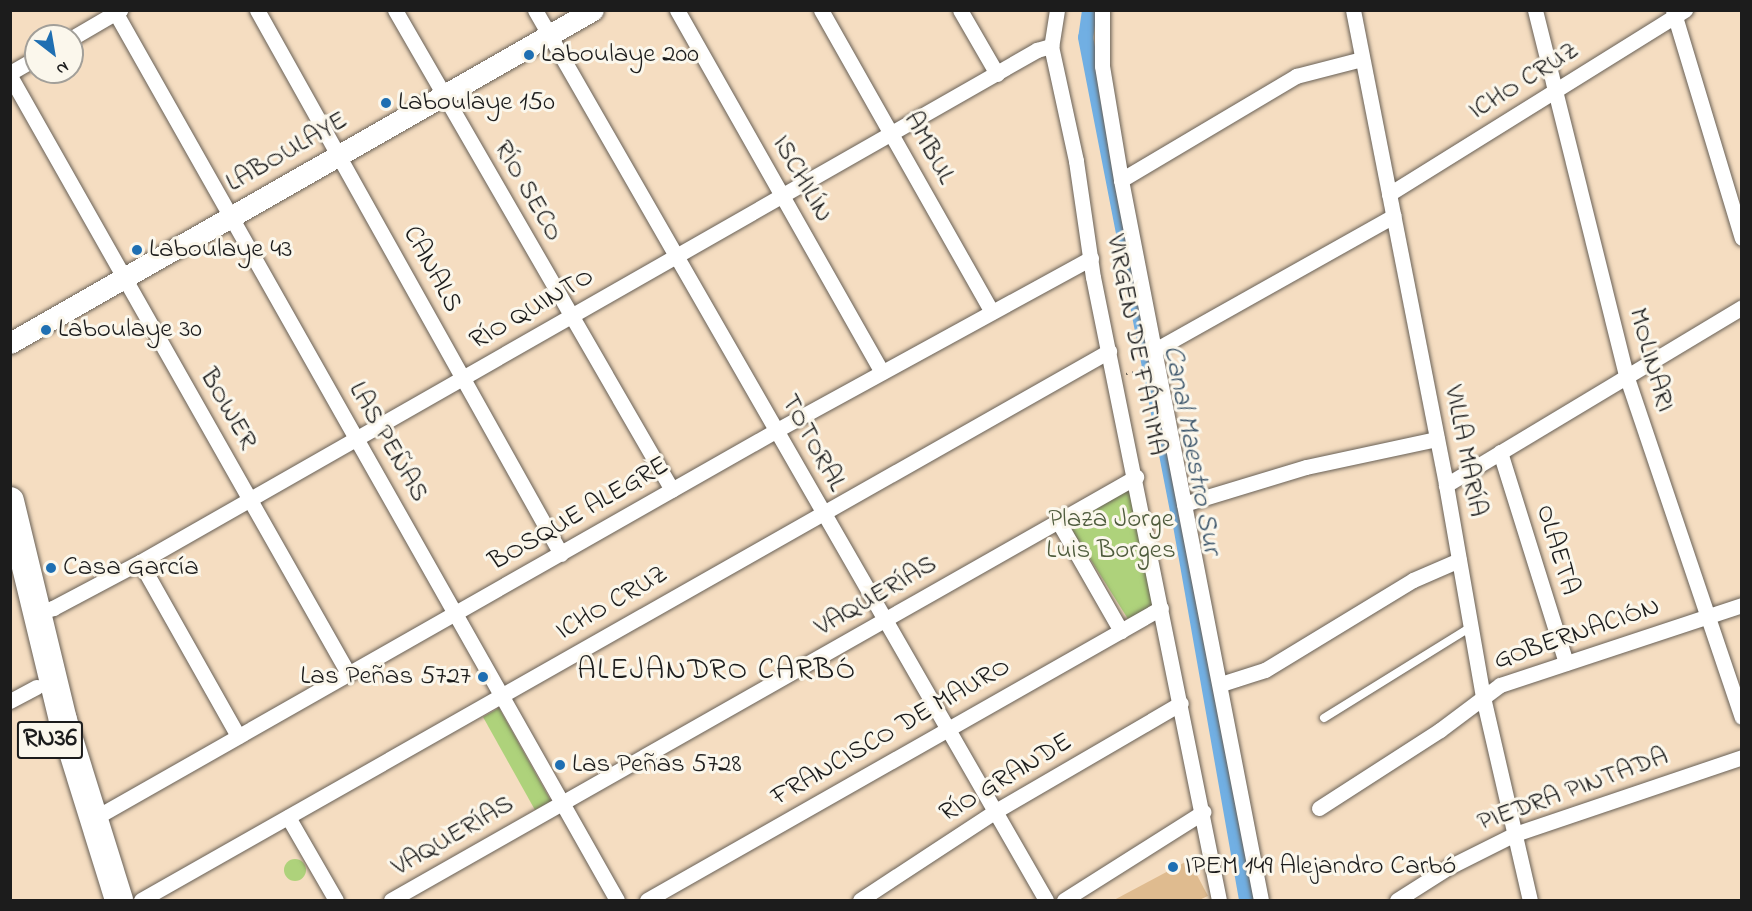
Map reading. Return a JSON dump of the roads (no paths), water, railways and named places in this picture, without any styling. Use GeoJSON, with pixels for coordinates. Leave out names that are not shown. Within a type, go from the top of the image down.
{"type":"FeatureCollection","features":[{"type":"Feature","properties":{"kind":"highway","name":"RN36"},"geometry":{"type":"LineString","coordinates":[[10,501],[63,720],[118,900]]}},
{"type":"Feature","properties":{"kind":"highway","name":"RN36"},"geometry":{"type":"LineString","coordinates":[[10,576],[36,687],[100,900]]}},
{"type":"Feature","properties":{"kind":"main road","name":"LABOULAYE"},"geometry":{"type":"LineString","coordinates":[[10,343],[593,10]]}},
{"type":"Feature","properties":{"kind":"street","name":"CANALS"},"geometry":{"type":"LineString","coordinates":[[257,10],[561,554]]}},
{"type":"Feature","properties":{"kind":"street","name":"RÍO SECO"},"geometry":{"type":"LineString","coordinates":[[396,10],[672,490]]}},
{"type":"Feature","properties":{"kind":"street","name":"TOTORAL"},"geometry":{"type":"LineString","coordinates":[[535,10],[777,430],[946,731],[1046,900]]}},
{"type":"Feature","properties":{"kind":"street","name":"ISCHILÍN"},"geometry":{"type":"LineString","coordinates":[[677,10],[882,372]]}},
{"type":"Feature","properties":{"kind":"street","name":"AMBUL"},"geometry":{"type":"LineString","coordinates":[[821,10],[991,311]]}},
{"type":"Feature","properties":{"kind":"street"},"geometry":{"type":"LineString","coordinates":[[960,10],[996,74]]}},
{"type":"Feature","properties":{"kind":"street","name":"VIRGEN DE FÁTIMA"},"geometry":{"type":"LineString","coordinates":[[1058,10],[1051,46],[1076,161],[1091,258],[1109,351],[1220,900]]}},
{"type":"Feature","properties":{"kind":"street","name":"VILLA MARÍA"},"geometry":{"type":"LineString","coordinates":[[1353,10],[1446,485],[1483,697],[1530,900]]}},
{"type":"Feature","properties":{"kind":"street","name":"MOLINARI"},"geometry":{"type":"LineString","coordinates":[[1535,10],[1626,375],[1706,617],[1742,717]]}},
{"type":"Feature","properties":{"kind":"street"},"geometry":{"type":"LineString","coordinates":[[84,31],[116,11]]}},
{"type":"Feature","properties":{"kind":"street","name":"LAS PEÑAS"},"geometry":{"type":"LineString","coordinates":[[116,11],[617,900]]}},
{"type":"Feature","properties":{"kind":"street","name":"VIRGEN DE FÁTIMA"},"geometry":{"type":"LineString","coordinates":[[1104,12],[1102,66],[1121,180],[1156,367],[1221,684],[1261,900]]}},
{"type":"Feature","properties":{"kind":"street"},"geometry":{"type":"LineString","coordinates":[[1678,13],[1742,238]]}},
{"type":"Feature","properties":{"kind":"street","name":"ICHO CRUZ"},"geometry":{"type":"LineString","coordinates":[[1389,194],[1678,13]]}},
{"type":"Feature","properties":{"kind":"street","name":"RÍO QUINTO"},"geometry":{"type":"LineString","coordinates":[[36,613],[53,608],[140,562],[891,133],[1051,46]]}},
{"type":"Feature","properties":{"kind":"street"},"geometry":{"type":"LineString","coordinates":[[1121,180],[1296,76],[1362,59]]}},
{"type":"Feature","properties":{"kind":"street"},"geometry":{"type":"LineString","coordinates":[[10,74],[24,65]]}},
{"type":"Feature","properties":{"kind":"street","name":"BOWER"},"geometry":{"type":"LineString","coordinates":[[10,74],[348,673]]}},
{"type":"Feature","properties":{"kind":"street"},"geometry":{"type":"LineString","coordinates":[[1153,351],[1394,216]]}},
{"type":"Feature","properties":{"kind":"street","name":"BOSQUE ALEGRE"},"geometry":{"type":"LineString","coordinates":[[93,819],[777,430],[1091,258]]}},
{"type":"Feature","properties":{"kind":"street"},"geometry":{"type":"LineString","coordinates":[[1446,485],[1742,307]]}},
{"type":"Feature","properties":{"kind":"street","name":"ICHO CRUZ"},"geometry":{"type":"LineString","coordinates":[[141,900],[1109,351]]}},
{"type":"Feature","properties":{"kind":"street"},"geometry":{"type":"LineString","coordinates":[[1184,504],[1306,467],[1437,439]]}},
{"type":"Feature","properties":{"kind":"street","name":"OLAETA"},"geometry":{"type":"LineString","coordinates":[[1500,452],[1566,663]]}},
{"type":"Feature","properties":{"kind":"street","name":"VAQUERÍAS"},"geometry":{"type":"LineString","coordinates":[[391,900],[1136,477]]}},
{"type":"Feature","properties":{"kind":"street"},"geometry":{"type":"LineString","coordinates":[[1058,521],[1121,631]]}},
{"type":"Feature","properties":{"kind":"street"},"geometry":{"type":"LineString","coordinates":[[1221,684],[1281,661],[1413,580],[1459,560]]}},
{"type":"Feature","properties":{"kind":"street"},"geometry":{"type":"LineString","coordinates":[[140,562],[238,736]]}},
{"type":"Feature","properties":{"kind":"street","name":"GOBERNACIÓN"},"geometry":{"type":"LineString","coordinates":[[1319,808],[1440,730],[1500,685],[1742,605]]}},
{"type":"Feature","properties":{"kind":"street","name":"FRANCISCO DE MAURO"},"geometry":{"type":"LineString","coordinates":[[647,900],[1161,608]]}},
{"type":"Feature","properties":{"kind":"street"},"geometry":{"type":"LineString","coordinates":[[10,701],[36,687]]}},
{"type":"Feature","properties":{"kind":"street","name":"RÍO GRANDE"},"geometry":{"type":"LineString","coordinates":[[860,900],[994,812],[1181,703]]}},
{"type":"Feature","properties":{"kind":"street","name":"PIEDRA PINTADA"},"geometry":{"type":"LineString","coordinates":[[1397,900],[1449,867],[1515,834],[1742,757]]}},
{"type":"Feature","properties":{"kind":"street"},"geometry":{"type":"LineString","coordinates":[[1064,900],[1203,812]]}},
{"type":"Feature","properties":{"kind":"street"},"geometry":{"type":"LineString","coordinates":[[288,817],[336,900]]}},
{"type":"Feature","properties":{"kind":"lane"},"geometry":{"type":"LineString","coordinates":[[1324,718],[1471,627]]}},
{"type":"Feature","properties":{"kind":"waterway","name":"Canal Maestro Sur"},"geometry":{"type":"LineString","coordinates":[[1089,10],[1085,37],[1179,519],[1246,900]]}},
{"type":"Feature","properties":{"kind":"place","name":"Laboulaye 200"},"geometry":{"type":"Point","coordinates":[529,55]}},
{"type":"Feature","properties":{"kind":"place","name":"Laboulaye 150"},"geometry":{"type":"Point","coordinates":[386,103]}},
{"type":"Feature","properties":{"kind":"place","name":"Laboulaye 43"},"geometry":{"type":"Point","coordinates":[137,250]}},
{"type":"Feature","properties":{"kind":"place","name":"Laboulaye 30"},"geometry":{"type":"Point","coordinates":[46,330]}},
{"type":"Feature","properties":{"kind":"place","name":"Casa García"},"geometry":{"type":"Point","coordinates":[51,568]}},
{"type":"Feature","properties":{"kind":"place","name":"Las Peñas 5727"},"geometry":{"type":"Point","coordinates":[483,677]}},
{"type":"Feature","properties":{"kind":"place","name":"Las Peñas 5728"},"geometry":{"type":"Point","coordinates":[560,765]}},
{"type":"Feature","properties":{"kind":"place","name":"IPEM 149 Alejandro Carbó"},"geometry":{"type":"Point","coordinates":[1173,867]}},
{"type":"Feature","properties":{"kind":"district","name":"ALEJANDRO CARBÓ"},"geometry":{"type":"Point","coordinates":[717,671]}},
{"type":"Feature","properties":{"kind":"park label","name":"Plaza Jorge Luis Borges"},"geometry":{"type":"Point","coordinates":[1111,534]}}]}
